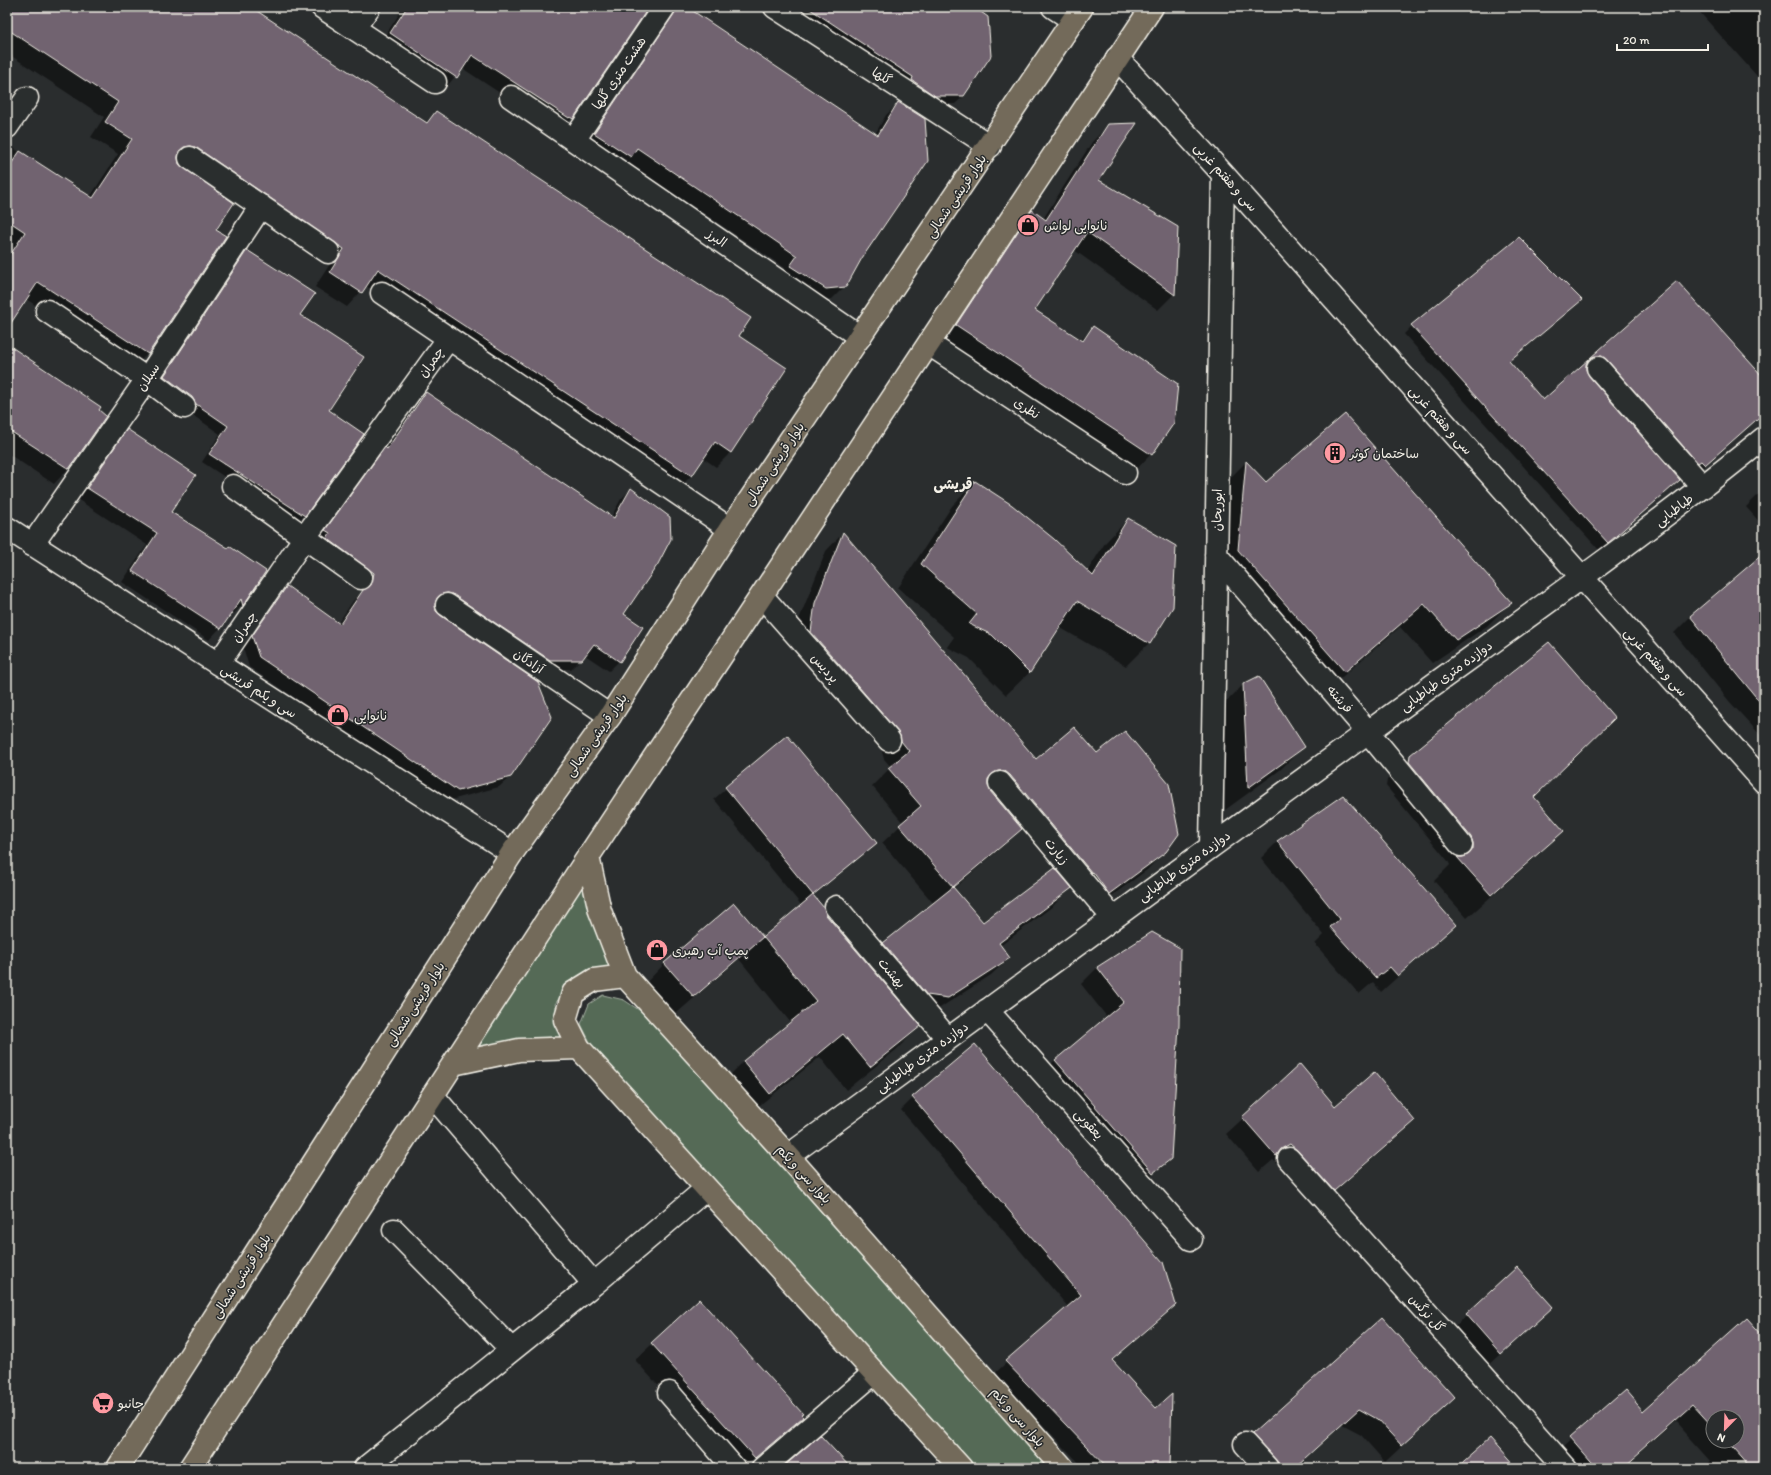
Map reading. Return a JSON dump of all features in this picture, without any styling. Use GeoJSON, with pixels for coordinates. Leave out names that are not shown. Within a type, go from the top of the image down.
{"type":"FeatureCollection","features":[{"type":"Feature","properties":{"kind":"main road"},"geometry":{"type":"LineString","coordinates":[[190,1468],[588,857],[1152,7]]}},
{"type":"Feature","properties":{"kind":"main road","name":"بلوار قریشی شمالی"},"geometry":{"type":"LineString","coordinates":[[118,1468],[512,853],[610,716],[730,529],[1078,14]]}},
{"type":"Feature","properties":{"kind":"main road","name":"بلوار سی و یکم"},"geometry":{"type":"LineString","coordinates":[[588,857],[600,910],[625,976],[788,1156],[1063,1468]]}},
{"type":"Feature","properties":{"kind":"main road"},"geometry":{"type":"LineString","coordinates":[[625,976],[594,980],[573,993],[565,1020],[579,1048],[961,1468]]}},
{"type":"Feature","properties":{"kind":"main road"},"geometry":{"type":"LineString","coordinates":[[453,1064],[519,1050],[579,1048]]}},
{"type":"Feature","properties":{"kind":"street"},"geometry":{"type":"LineString","coordinates":[[322,7],[434,82]]}},
{"type":"Feature","properties":{"kind":"street"},"geometry":{"type":"LineString","coordinates":[[354,28],[369,7]]}},
{"type":"Feature","properties":{"kind":"street","name":"هشت متری گلها"},"geometry":{"type":"LineString","coordinates":[[574,140],[664,7]]}},
{"type":"Feature","properties":{"kind":"street","name":"گلها"},"geometry":{"type":"LineString","coordinates":[[775,7],[990,146]]}},
{"type":"Feature","properties":{"kind":"street"},"geometry":{"type":"LineString","coordinates":[[1053,7],[1078,14]]}},
{"type":"Feature","properties":{"kind":"street","name":"سی و هفتم غربی"},"geometry":{"type":"LineString","coordinates":[[1117,58],[1223,174],[1764,782]]}},
{"type":"Feature","properties":{"kind":"street","name":"البرز"},"geometry":{"type":"LineString","coordinates":[[511,97],[860,337]]}},
{"type":"Feature","properties":{"kind":"street"},"geometry":{"type":"LineString","coordinates":[[7,127],[27,98]]}},
{"type":"Feature","properties":{"kind":"street"},"geometry":{"type":"LineString","coordinates":[[190,158],[328,252]]}},
{"type":"Feature","properties":{"kind":"street","name":"ابوریحان"},"geometry":{"type":"LineString","coordinates":[[1211,846],[1223,174]]}},
{"type":"Feature","properties":{"kind":"street","name":"سبلان"},"geometry":{"type":"LineString","coordinates":[[32,545],[147,379],[261,206]]}},
{"type":"Feature","properties":{"kind":"street"},"geometry":{"type":"LineString","coordinates":[[382,293],[448,339]]}},
{"type":"Feature","properties":{"kind":"street"},"geometry":{"type":"LineString","coordinates":[[47,311],[184,406]]}},
{"type":"Feature","properties":{"kind":"street","name":"چمران"},"geometry":{"type":"LineString","coordinates":[[218,664],[305,538],[448,339],[730,529]]}},
{"type":"Feature","properties":{"kind":"street","name":"نظری"},"geometry":{"type":"LineString","coordinates":[[929,344],[1125,473]]}},
{"type":"Feature","properties":{"kind":"street"},"geometry":{"type":"LineString","coordinates":[[1598,368],[1703,487]]}},
{"type":"Feature","properties":{"kind":"street","name":"طباطبایی"},"geometry":{"type":"LineString","coordinates":[[1582,579],[1703,487],[1764,438]]}},
{"type":"Feature","properties":{"kind":"street"},"geometry":{"type":"LineString","coordinates":[[233,486],[361,578]]}},
{"type":"Feature","properties":{"kind":"street","name":"سی و یکم قریشی"},"geometry":{"type":"LineString","coordinates":[[8,533],[32,545],[512,853]]}},
{"type":"Feature","properties":{"kind":"street","name":"فرشته"},"geometry":{"type":"LineString","coordinates":[[1216,555],[1368,732],[1461,845]]}},
{"type":"Feature","properties":{"kind":"street","name":"دوازده متری طباطبایی"},"geometry":{"type":"LineString","coordinates":[[788,1156],[1211,846],[1582,579]]}},
{"type":"Feature","properties":{"kind":"street","name":"پردیس"},"geometry":{"type":"LineString","coordinates":[[762,596],[889,740]]}},
{"type":"Feature","properties":{"kind":"street","name":"آزادگان"},"geometry":{"type":"LineString","coordinates":[[447,605],[610,716]]}},
{"type":"Feature","properties":{"kind":"street","name":"زیارت"},"geometry":{"type":"LineString","coordinates":[[1000,783],[1113,918]]}},
{"type":"Feature","properties":{"kind":"street","name":"بهشت"},"geometry":{"type":"LineString","coordinates":[[836,907],[948,1039]]}},
{"type":"Feature","properties":{"kind":"street","name":"یعقوبی"},"geometry":{"type":"LineString","coordinates":[[987,1010],[1191,1239]]}},
{"type":"Feature","properties":{"kind":"street"},"geometry":{"type":"LineString","coordinates":[[433,1096],[594,1284]]}},
{"type":"Feature","properties":{"kind":"street","name":"گل نرگس"},"geometry":{"type":"LineString","coordinates":[[1289,1159],[1566,1468]]}},
{"type":"Feature","properties":{"kind":"street"},"geometry":{"type":"LineString","coordinates":[[365,1468],[594,1284],[706,1189]]}},
{"type":"Feature","properties":{"kind":"street"},"geometry":{"type":"LineString","coordinates":[[394,1230],[512,1350]]}},
{"type":"Feature","properties":{"kind":"street"},"geometry":{"type":"LineString","coordinates":[[763,1468],[874,1372]]}},
{"type":"Feature","properties":{"kind":"street"},"geometry":{"type":"LineString","coordinates":[[669,1393],[734,1468]]}},
{"type":"Feature","properties":{"kind":"street"},"geometry":{"type":"LineString","coordinates":[[1245,1444],[1266,1468]]}},
{"type":"Feature","properties":{"kind":"green space"},"geometry":{"type":"Polygon","coordinates":[[[585,881],[612,968],[571,982],[555,1004],[565,1039],[474,1050],[585,881]]]}},
{"type":"Feature","properties":{"kind":"green space"},"geometry":{"type":"Polygon","coordinates":[[[603,995],[624,1000],[645,1014],[1049,1468],[973,1468],[595,1052],[581,1024],[589,1004],[603,995]]]}},
{"type":"Feature","properties":{"kind":"building"},"geometry":{"type":"Polygon","coordinates":[[[7,7],[251,7],[427,123],[436,111],[751,318],[739,336],[787,368],[731,453],[715,442],[692,476],[378,269],[362,293],[330,272],[344,249],[197,148],[191,146],[184,147],[179,151],[179,164],[234,203],[216,230],[226,236],[148,354],[38,282],[7,329],[7,260],[25,232],[7,220],[7,170],[20,151],[93,198],[132,139],[105,122],[118,102],[7,29],[7,7]]]}},
{"type":"Feature","properties":{"kind":"building"},"geometry":{"type":"Polygon","coordinates":[[[407,7],[649,7],[573,119],[570,117],[569,118],[472,55],[457,78],[390,33],[407,7]]]}},
{"type":"Feature","properties":{"kind":"building"},"geometry":{"type":"Polygon","coordinates":[[[676,7],[687,7],[878,135],[898,102],[925,119],[928,161],[862,258],[846,287],[826,289],[790,266],[797,256],[765,234],[637,148],[631,157],[594,133],[674,14],[676,7]]]}},
{"type":"Feature","properties":{"kind":"building"},"geometry":{"type":"Polygon","coordinates":[[[807,7],[974,7],[988,17],[991,56],[964,96],[935,96],[912,80],[913,77],[807,7]]]}},
{"type":"Feature","properties":{"kind":"building"},"geometry":{"type":"Polygon","coordinates":[[[1137,123],[1099,180],[1178,227],[1175,295],[1087,232],[1035,310],[1083,341],[1093,326],[1178,384],[1174,423],[1152,455],[956,325],[1032,210],[1046,220],[1108,124],[1137,123]]]}},
{"type":"Feature","properties":{"kind":"building"},"geometry":{"type":"Polygon","coordinates":[[[1519,237],[1582,300],[1509,361],[1543,400],[1589,359],[1586,364],[1586,370],[1589,376],[1680,480],[1608,543],[1411,325],[1519,237]]]}},
{"type":"Feature","properties":{"kind":"building"},"geometry":{"type":"Polygon","coordinates":[[[247,250],[315,294],[300,315],[364,357],[329,410],[364,434],[305,516],[209,454],[228,426],[196,404],[192,397],[164,376],[247,250]]]}},
{"type":"Feature","properties":{"kind":"building"},"geometry":{"type":"Polygon","coordinates":[[[1677,281],[1764,378],[1764,413],[1705,465],[1701,461],[1698,463],[1607,360],[1602,356],[1590,358],[1677,281]]]}},
{"type":"Feature","properties":{"kind":"building"},"geometry":{"type":"Polygon","coordinates":[[[7,344],[101,407],[99,410],[106,416],[69,469],[7,429],[7,344]]]}},
{"type":"Feature","properties":{"kind":"building"},"geometry":{"type":"Polygon","coordinates":[[[426,392],[614,518],[631,488],[670,517],[671,539],[658,564],[624,614],[643,627],[620,662],[594,644],[582,660],[550,660],[454,595],[448,593],[442,594],[437,598],[435,604],[436,611],[440,615],[538,682],[552,717],[511,777],[458,791],[259,657],[252,636],[287,586],[340,624],[363,590],[371,585],[374,573],[327,538],[330,533],[325,530],[385,447],[387,449],[426,392]]]}},
{"type":"Feature","properties":{"kind":"building"},"geometry":{"type":"Polygon","coordinates":[[[1345,414],[1512,603],[1456,640],[1424,604],[1345,672],[1238,550],[1246,461],[1266,482],[1345,414]]]}},
{"type":"Feature","properties":{"kind":"building"},"geometry":{"type":"Polygon","coordinates":[[[127,429],[196,475],[171,512],[228,548],[229,546],[266,571],[243,606],[241,599],[221,629],[132,571],[157,533],[87,488],[127,429]]]}},
{"type":"Feature","properties":{"kind":"building"},"geometry":{"type":"Polygon","coordinates":[[[975,481],[1012,505],[1054,539],[1093,576],[1128,518],[1176,546],[1173,607],[1150,644],[1077,601],[1030,673],[992,635],[969,624],[977,614],[921,564],[975,481]]]}},
{"type":"Feature","properties":{"kind":"building"},"geometry":{"type":"Polygon","coordinates":[[[843,532],[1036,759],[1074,727],[1097,753],[1125,731],[1169,784],[1179,834],[1166,852],[1109,894],[1093,872],[1092,873],[1010,775],[1005,771],[998,771],[992,774],[988,779],[990,791],[1022,829],[953,887],[899,825],[921,806],[888,768],[909,751],[901,741],[898,732],[811,632],[815,603],[843,532]]]}},
{"type":"Feature","properties":{"kind":"building"},"geometry":{"type":"Polygon","coordinates":[[[1764,553],[1764,707],[1690,616],[1764,553]]]}},
{"type":"Feature","properties":{"kind":"building"},"geometry":{"type":"Polygon","coordinates":[[[1549,642],[1615,718],[1534,797],[1564,831],[1491,895],[1457,857],[1463,857],[1469,854],[1473,849],[1471,837],[1409,762],[1410,755],[1549,642]]]}},
{"type":"Feature","properties":{"kind":"building"},"geometry":{"type":"Polygon","coordinates":[[[1259,676],[1305,747],[1248,788],[1243,684],[1259,676]]]}},
{"type":"Feature","properties":{"kind":"building"},"geometry":{"type":"Polygon","coordinates":[[[787,735],[877,843],[813,895],[725,787],[787,735]]]}},
{"type":"Feature","properties":{"kind":"building"},"geometry":{"type":"Polygon","coordinates":[[[1343,795],[1456,925],[1398,976],[1390,967],[1376,978],[1330,927],[1340,919],[1277,841],[1343,795]]]}},
{"type":"Feature","properties":{"kind":"building"},"geometry":{"type":"Polygon","coordinates":[[[1055,868],[1072,888],[999,943],[1010,958],[948,998],[927,995],[883,943],[953,887],[983,922],[1055,868]]]}},
{"type":"Feature","properties":{"kind":"building"},"geometry":{"type":"Polygon","coordinates":[[[813,895],[824,908],[826,915],[921,1026],[870,1067],[843,1034],[770,1094],[743,1061],[816,1001],[763,937],[813,895]]]}},
{"type":"Feature","properties":{"kind":"building"},"geometry":{"type":"Polygon","coordinates":[[[734,903],[763,937],[694,997],[664,963],[734,903]]]}},
{"type":"Feature","properties":{"kind":"building"},"geometry":{"type":"Polygon","coordinates":[[[1152,932],[1180,948],[1179,1025],[1171,1159],[1153,1173],[1055,1060],[1124,1002],[1097,967],[1152,932]]]}},
{"type":"Feature","properties":{"kind":"building"},"geometry":{"type":"Polygon","coordinates":[[[975,1044],[1163,1262],[1176,1305],[1112,1360],[1156,1408],[1172,1394],[1170,1468],[1107,1468],[1005,1361],[1081,1295],[912,1097],[975,1044]]]}},
{"type":"Feature","properties":{"kind":"building"},"geometry":{"type":"Polygon","coordinates":[[[1300,1064],[1335,1106],[1374,1072],[1415,1121],[1334,1191],[1290,1144],[1281,1149],[1276,1156],[1242,1117],[1300,1064]]]}},
{"type":"Feature","properties":{"kind":"building"},"geometry":{"type":"Polygon","coordinates":[[[1517,1267],[1553,1307],[1501,1354],[1466,1314],[1517,1267]]]}},
{"type":"Feature","properties":{"kind":"building"},"geometry":{"type":"Polygon","coordinates":[[[699,1299],[803,1414],[801,1415],[803,1417],[755,1458],[651,1343],[699,1299]]]}},
{"type":"Feature","properties":{"kind":"building"},"geometry":{"type":"Polygon","coordinates":[[[1382,1317],[1455,1398],[1402,1446],[1377,1419],[1359,1409],[1294,1468],[1279,1468],[1276,1460],[1252,1434],[1382,1317]]]}},
{"type":"Feature","properties":{"kind":"building"},"geometry":{"type":"Polygon","coordinates":[[[1747,1318],[1764,1337],[1764,1468],[1749,1468],[1732,1449],[1745,1449],[1745,1409],[1705,1409],[1705,1419],[1692,1405],[1621,1468],[1596,1468],[1570,1438],[1625,1390],[1643,1411],[1747,1318]]]}},
{"type":"Feature","properties":{"kind":"building"},"geometry":{"type":"Polygon","coordinates":[[[820,1435],[851,1468],[782,1468],[820,1435]]]}},
{"type":"Feature","properties":{"kind":"building"},"geometry":{"type":"Polygon","coordinates":[[[1490,1438],[1517,1468],[1456,1468],[1490,1438]]]}},
{"type":"Feature","properties":{"kind":"place","name":"نانوایی لواش"},"geometry":{"type":"Point","coordinates":[1028,225]}},
{"type":"Feature","properties":{"kind":"place","name":"ساختمان کوثر"},"geometry":{"type":"Point","coordinates":[1335,453]}},
{"type":"Feature","properties":{"kind":"place","name":"نانوایی"},"geometry":{"type":"Point","coordinates":[338,715]}},
{"type":"Feature","properties":{"kind":"place","name":"پمپ آب رهبری"},"geometry":{"type":"Point","coordinates":[657,950]}},
{"type":"Feature","properties":{"kind":"place","name":"جانبو"},"geometry":{"type":"Point","coordinates":[103,1403]}},
{"type":"Feature","properties":{"kind":"district","name":"قریشی"},"geometry":{"type":"Point","coordinates":[953,484]}}]}
